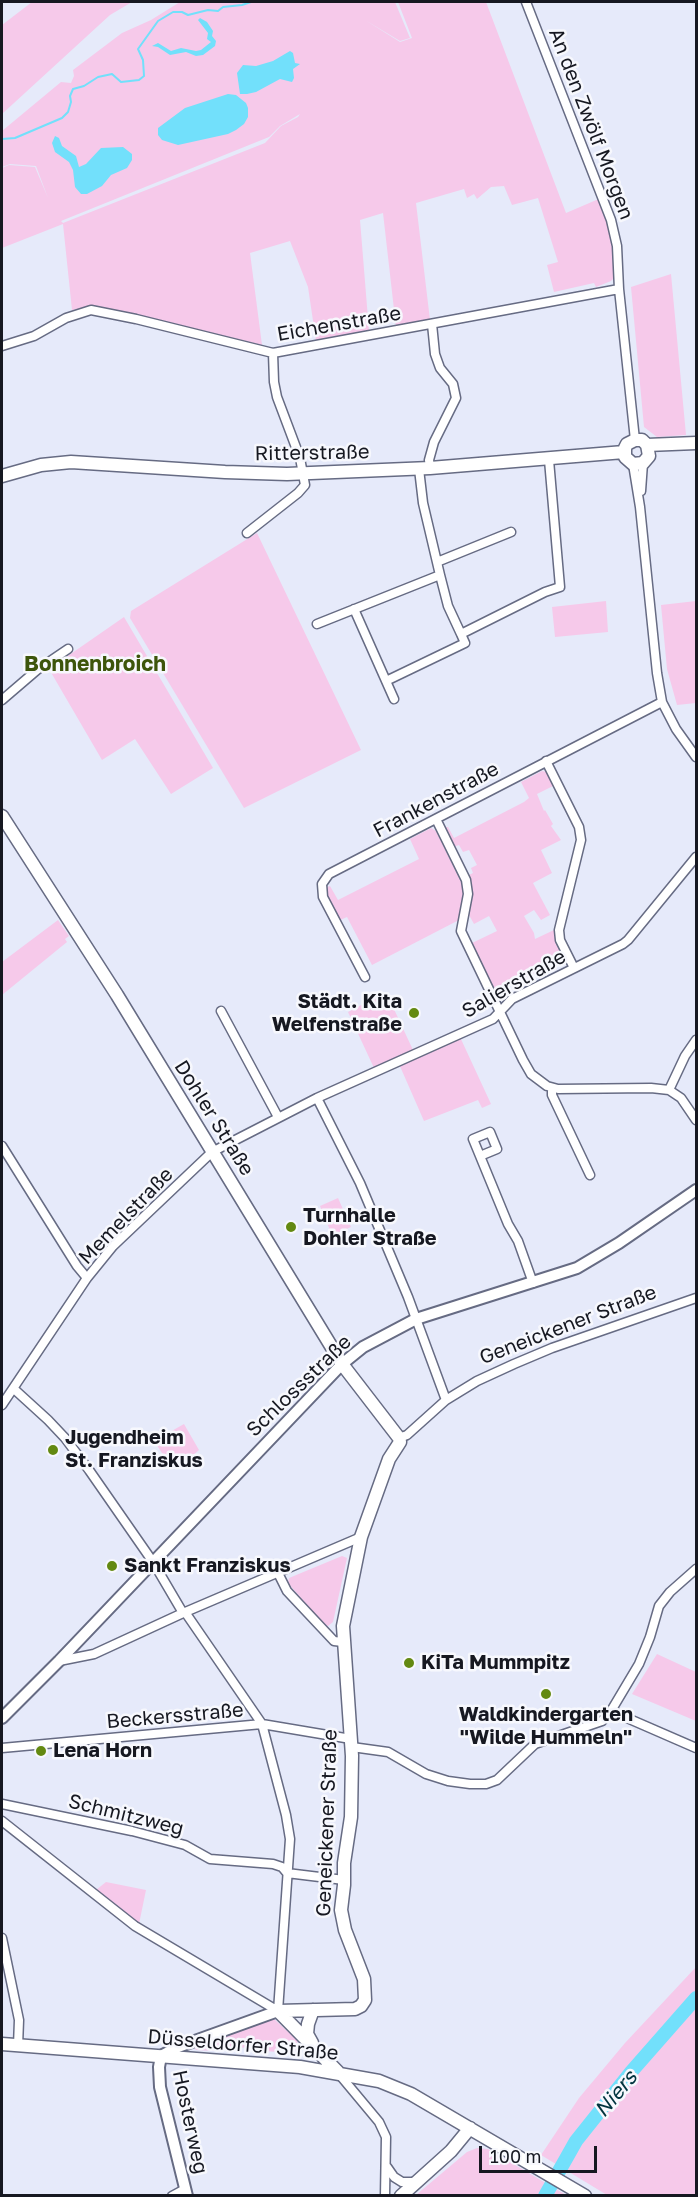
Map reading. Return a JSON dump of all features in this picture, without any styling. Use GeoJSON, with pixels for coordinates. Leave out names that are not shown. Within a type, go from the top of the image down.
{"type":"FeatureCollection","features":[{"type":"Feature","properties":{"kind":"main road"},"geometry":{"type":"LineString","coordinates":[[643,457],[642,440],[635,440],[627,444],[624,453],[626,458],[643,457],[696,443]]}},
{"type":"Feature","properties":{"kind":"main road","name":"Ritterstraße"},"geometry":{"type":"LineString","coordinates":[[2,476],[41,465],[71,462],[262,474],[424,468],[624,453]]}},
{"type":"Feature","properties":{"kind":"main road","name":"Dohler Straße"},"geometry":{"type":"LineString","coordinates":[[2,816],[117,995],[342,1364],[399,1438]]}},
{"type":"Feature","properties":{"kind":"main road","name":"Geneickener Straße"},"geometry":{"type":"LineString","coordinates":[[278,2011],[355,2009],[365,2000],[364,1979],[345,1930],[341,1910],[344,1863],[351,1817],[351,1743],[343,1642],[345,1612],[361,1537],[389,1459],[400,1442],[399,1438]]}},
{"type":"Feature","properties":{"kind":"main road"},"geometry":{"type":"LineString","coordinates":[[312,2044],[308,2034],[313,2010]]}},
{"type":"Feature","properties":{"kind":"main road"},"geometry":{"type":"LineString","coordinates":[[278,2011],[338,2073]]}},
{"type":"Feature","properties":{"kind":"main road","name":"Düsseldorfer Straße"},"geometry":{"type":"LineString","coordinates":[[2,2044],[300,2067],[380,2081],[394,2086],[470,2128],[585,2196]]}},
{"type":"Feature","properties":{"kind":"main road"},"geometry":{"type":"LineString","coordinates":[[401,2196],[452,2151],[470,2128]]}},
{"type":"Feature","properties":{"kind":"street","name":"An den Zwölf Morgen"},"geometry":{"type":"LineString","coordinates":[[526,2],[611,220],[617,246],[619,289],[635,440]]}},
{"type":"Feature","properties":{"kind":"street","name":"Eichenstraße"},"geometry":{"type":"LineString","coordinates":[[2,346],[34,336],[66,318],[91,310],[273,353],[619,289]]}},
{"type":"Feature","properties":{"kind":"street"},"geometry":{"type":"LineString","coordinates":[[386,681],[465,643],[448,606],[423,503],[424,468],[456,398],[453,384],[440,368],[435,354],[432,324]]}},
{"type":"Feature","properties":{"kind":"street"},"geometry":{"type":"LineString","coordinates":[[246,533],[305,485],[304,473],[277,397],[273,353]]}},
{"type":"Feature","properties":{"kind":"street"},"geometry":{"type":"LineString","coordinates":[[643,457],[640,507],[662,702],[676,729],[696,757]]}},
{"type":"Feature","properties":{"kind":"street"},"geometry":{"type":"LineString","coordinates":[[461,634],[545,592],[560,587],[549,459]]}},
{"type":"Feature","properties":{"kind":"street"},"geometry":{"type":"LineString","coordinates":[[437,562],[511,532]]}},
{"type":"Feature","properties":{"kind":"street"},"geometry":{"type":"LineString","coordinates":[[317,624],[440,576]]}},
{"type":"Feature","properties":{"kind":"street"},"geometry":{"type":"LineString","coordinates":[[354,609],[394,699]]}},
{"type":"Feature","properties":{"kind":"street"},"geometry":{"type":"LineString","coordinates":[[2,700],[28,676],[68,649]]}},
{"type":"Feature","properties":{"kind":"street","name":"Frankenstraße"},"geometry":{"type":"LineString","coordinates":[[365,978],[323,897],[322,884],[330,874],[662,702]]}},
{"type":"Feature","properties":{"kind":"street"},"geometry":{"type":"LineString","coordinates":[[546,761],[579,827],[581,840],[559,930],[560,940],[574,968]]}},
{"type":"Feature","properties":{"kind":"street"},"geometry":{"type":"LineString","coordinates":[[436,819],[466,880],[468,894],[461,931],[527,1068],[536,1079],[552,1088],[669,1090],[681,1098],[696,1119]]}},
{"type":"Feature","properties":{"kind":"street","name":"Salierstraße"},"geometry":{"type":"LineString","coordinates":[[317,1098],[492,1019],[512,999],[628,940],[696,857]]}},
{"type":"Feature","properties":{"kind":"street"},"geometry":{"type":"LineString","coordinates":[[220,1011],[278,1117]]}},
{"type":"Feature","properties":{"kind":"street"},"geometry":{"type":"LineString","coordinates":[[669,1090],[685,1056],[696,1040]]}},
{"type":"Feature","properties":{"kind":"street"},"geometry":{"type":"LineString","coordinates":[[552,1088],[552,1095],[590,1175]]}},
{"type":"Feature","properties":{"kind":"street"},"geometry":{"type":"LineString","coordinates":[[317,1098],[360,1183],[416,1319],[446,1400]]}},
{"type":"Feature","properties":{"kind":"street","name":"Memelstraße"},"geometry":{"type":"LineString","coordinates":[[2,1405],[87,1278],[113,1246],[212,1152],[317,1098]]}},
{"type":"Feature","properties":{"kind":"street"},"geometry":{"type":"LineString","coordinates":[[2,1146],[77,1266],[87,1278]]}},
{"type":"Feature","properties":{"kind":"street"},"geometry":{"type":"LineString","coordinates":[[480,1156],[508,1224],[518,1241],[533,1283]]}},
{"type":"Feature","properties":{"kind":"street","name":"Schlossstraße"},"geometry":{"type":"LineString","coordinates":[[2,1718],[59,1662],[342,1364],[377,1339],[416,1319],[444,1308],[577,1268],[696,1190]]}},
{"type":"Feature","properties":{"kind":"street","name":"Geneickener Straße"},"geometry":{"type":"LineString","coordinates":[[399,1438],[407,1435],[446,1400],[477,1381],[552,1348],[696,1298]]}},
{"type":"Feature","properties":{"kind":"street"},"geometry":{"type":"LineString","coordinates":[[2,1821],[135,1926],[278,2011],[290,1839],[262,1724],[184,1613],[153,1562],[65,1438],[14,1389]]}},
{"type":"Feature","properties":{"kind":"street"},"geometry":{"type":"LineString","coordinates":[[59,1662],[94,1654],[361,1537]]}},
{"type":"Feature","properties":{"kind":"street"},"geometry":{"type":"LineString","coordinates":[[696,1569],[670,1592],[659,1606],[639,1664],[611,1711],[696,1748]]}},
{"type":"Feature","properties":{"kind":"street"},"geometry":{"type":"LineString","coordinates":[[279,1573],[287,1591],[334,1641],[343,1642]]}},
{"type":"Feature","properties":{"kind":"street","name":"Beckersstraße"},"geometry":{"type":"LineString","coordinates":[[2,1748],[262,1724],[388,1752],[426,1774],[448,1781],[486,1784],[497,1780],[535,1743],[588,1727],[602,1721],[611,1711]]}},
{"type":"Feature","properties":{"kind":"street","name":"Schmitzweg"},"geometry":{"type":"LineString","coordinates":[[2,1804],[185,1845],[210,1859],[273,1864],[282,1867],[287,1873],[344,1880]]}},
{"type":"Feature","properties":{"kind":"street"},"geometry":{"type":"LineString","coordinates":[[2,1938],[19,2020],[18,2046]]}},
{"type":"Feature","properties":{"kind":"street","name":"Geneickener Straße"},"geometry":{"type":"LineString","coordinates":[[161,2056],[178,2047],[278,2011]]}},
{"type":"Feature","properties":{"kind":"street","name":"Hosterweg"},"geometry":{"type":"LineString","coordinates":[[161,2056],[159,2080],[186,2192]]}},
{"type":"Feature","properties":{"kind":"street"},"geometry":{"type":"LineString","coordinates":[[338,2073],[379,2122],[386,2137],[385,2196]]}},
{"type":"Feature","properties":{"kind":"street"},"geometry":{"type":"LineString","coordinates":[[386,2166],[394,2177],[402,2182],[415,2182]]}},
{"type":"Feature","properties":{"kind":"street"},"geometry":{"type":"LineString","coordinates":[[172,2196],[186,2192]]}},
{"type":"Feature","properties":{"kind":"shaded area"},"geometry":{"type":"Polygon","coordinates":[[[32,2],[132,2],[110,15],[2,114],[2,25],[32,2]]]}},
{"type":"Feature","properties":{"kind":"shaded area"},"geometry":{"type":"Polygon","coordinates":[[[180,2],[395,2],[410,38],[400,41],[365,20],[400,42],[412,38],[398,2],[486,2],[566,213],[601,198],[615,254],[615,277],[596,287],[594,283],[554,292],[547,265],[558,262],[538,198],[512,205],[504,186],[491,187],[477,199],[474,194],[467,198],[464,189],[416,203],[430,320],[396,327],[383,213],[360,220],[369,331],[316,341],[308,287],[290,241],[250,253],[262,345],[96,306],[72,310],[63,224],[2,248],[2,168],[9,165],[35,167],[48,198],[36,166],[10,164],[2,167],[2,131],[61,82],[71,83],[74,76],[73,70],[122,33],[151,20],[180,2]],[[300,114],[280,126],[269,137],[61,221],[63,223],[265,143],[281,126],[300,114]]]}},
{"type":"Feature","properties":{"kind":"shaded area"},"geometry":{"type":"Polygon","coordinates":[[[671,274],[686,435],[657,437],[644,427],[631,287],[671,274]]]}},
{"type":"Feature","properties":{"kind":"shaded area"},"geometry":{"type":"Polygon","coordinates":[[[257,533],[361,750],[244,808],[130,618],[131,611],[257,533]]]}},
{"type":"Feature","properties":{"kind":"shaded area"},"geometry":{"type":"Polygon","coordinates":[[[606,601],[608,632],[555,637],[552,607],[606,601]]]}},
{"type":"Feature","properties":{"kind":"shaded area"},"geometry":{"type":"Polygon","coordinates":[[[696,601],[696,703],[677,705],[667,669],[661,605],[696,601]]]}},
{"type":"Feature","properties":{"kind":"shaded area"},"geometry":{"type":"Polygon","coordinates":[[[124,617],[213,768],[171,794],[135,739],[102,760],[49,669],[124,617]]]}},
{"type":"Feature","properties":{"kind":"shaded area"},"geometry":{"type":"Polygon","coordinates":[[[542,771],[546,772],[553,786],[537,794],[544,811],[553,824],[551,826],[561,840],[541,850],[552,873],[533,883],[550,915],[541,920],[534,910],[524,916],[535,939],[554,930],[555,942],[563,958],[496,993],[472,943],[497,931],[489,916],[474,924],[469,915],[472,890],[467,876],[473,873],[471,868],[477,865],[469,850],[463,852],[459,845],[453,847],[442,827],[448,827],[454,838],[524,802],[529,798],[521,782],[542,771]]]}},
{"type":"Feature","properties":{"kind":"shaded area"},"geometry":{"type":"Polygon","coordinates":[[[431,828],[436,831],[463,886],[464,896],[459,920],[372,965],[347,917],[338,921],[327,898],[325,888],[330,886],[338,900],[419,859],[410,839],[431,828]]]}},
{"type":"Feature","properties":{"kind":"shaded area"},"geometry":{"type":"Polygon","coordinates":[[[58,920],[69,936],[65,939],[67,942],[2,995],[2,962],[58,920]]]}},
{"type":"Feature","properties":{"kind":"shaded area"},"geometry":{"type":"Polygon","coordinates":[[[386,992],[413,1050],[374,1068],[348,1012],[386,992]]]}},
{"type":"Feature","properties":{"kind":"shaded area"},"geometry":{"type":"Polygon","coordinates":[[[460,1037],[491,1104],[482,1108],[478,1100],[424,1121],[399,1064],[460,1037]]]}},
{"type":"Feature","properties":{"kind":"shaded area"},"geometry":{"type":"Polygon","coordinates":[[[338,1198],[351,1227],[332,1235],[320,1206],[338,1198]]]}},
{"type":"Feature","properties":{"kind":"shaded area"},"geometry":{"type":"Polygon","coordinates":[[[184,1424],[199,1450],[178,1469],[164,1456],[154,1441],[184,1424]]]}},
{"type":"Feature","properties":{"kind":"shaded area"},"geometry":{"type":"Polygon","coordinates":[[[342,1556],[347,1558],[333,1622],[328,1626],[324,1625],[288,1583],[289,1578],[342,1556]]]}},
{"type":"Feature","properties":{"kind":"shaded area"},"geometry":{"type":"Polygon","coordinates":[[[657,1654],[696,1672],[696,1721],[632,1694],[657,1654]]]}},
{"type":"Feature","properties":{"kind":"shaded area"},"geometry":{"type":"Polygon","coordinates":[[[106,1882],[146,1890],[139,1924],[96,1890],[106,1882]]]}},
{"type":"Feature","properties":{"kind":"shaded area"},"geometry":{"type":"Polygon","coordinates":[[[696,1967],[696,2195],[607,2195],[541,2155],[579,2098],[625,2043],[696,1967]]]}},
{"type":"Feature","properties":{"kind":"shaded area"},"geometry":{"type":"Polygon","coordinates":[[[274,2019],[297,2040],[298,2048],[293,2053],[249,2050],[248,2047],[217,2051],[196,2050],[194,2047],[265,2020],[266,2022],[274,2019]]]}},
{"type":"Feature","properties":{"kind":"shaded area"},"geometry":{"type":"Polygon","coordinates":[[[477,2148],[488,2149],[566,2195],[416,2195],[467,2152],[477,2148]]]}},
{"type":"Feature","properties":{"kind":"water"},"geometry":{"type":"Polygon","coordinates":[[[200,18],[207,22],[216,41],[215,46],[203,55],[196,56],[186,52],[170,55],[152,46],[158,43],[171,51],[181,48],[201,50],[211,42],[207,39],[208,33],[198,20],[200,18]]]}},
{"type":"Feature","properties":{"kind":"water"},"geometry":{"type":"Polygon","coordinates":[[[290,51],[293,53],[295,63],[300,64],[293,69],[292,82],[280,79],[256,92],[240,94],[237,73],[243,65],[256,66],[273,61],[290,51]]]}},
{"type":"Feature","properties":{"kind":"water"},"geometry":{"type":"Polygon","coordinates":[[[228,94],[236,95],[246,103],[248,108],[248,117],[244,124],[236,130],[228,134],[178,145],[162,140],[158,135],[158,128],[185,108],[228,94]]]}},
{"type":"Feature","properties":{"kind":"water"},"geometry":{"type":"Polygon","coordinates":[[[55,136],[59,138],[62,146],[76,156],[79,167],[86,164],[101,148],[123,147],[132,154],[132,160],[127,168],[111,175],[102,186],[87,194],[81,194],[75,187],[73,170],[69,162],[55,152],[52,143],[55,136]]]}},
{"type":"Feature","properties":{"kind":"waterway"},"geometry":{"type":"LineString","coordinates":[[2,139],[15,138],[62,118],[68,112],[73,89],[84,86],[98,77],[112,74],[121,82],[139,80],[144,76],[143,60],[138,49],[158,21],[173,12],[188,15],[208,10],[218,11],[223,7],[251,2]]}},
{"type":"Feature","properties":{"kind":"waterway","name":"Niers"},"geometry":{"type":"LineString","coordinates":[[545,2196],[576,2141],[631,2072],[696,1998]]}},
{"type":"Feature","properties":{"kind":"place","name":"Städt. Kita Welfenstraße"},"geometry":{"type":"Point","coordinates":[414,1013]}},
{"type":"Feature","properties":{"kind":"place","name":"Turnhalle Dohler Straße"},"geometry":{"type":"Point","coordinates":[291,1227]}},
{"type":"Feature","properties":{"kind":"place","name":"Jugendheim St. Franziskus"},"geometry":{"type":"Point","coordinates":[53,1450]}},
{"type":"Feature","properties":{"kind":"place","name":"Sankt Franziskus"},"geometry":{"type":"Point","coordinates":[112,1566]}},
{"type":"Feature","properties":{"kind":"place","name":"KiTa Mummpitz"},"geometry":{"type":"Point","coordinates":[409,1663]}},
{"type":"Feature","properties":{"kind":"place","name":"Waldkindergarten \"Wilde Hummeln\""},"geometry":{"type":"Point","coordinates":[546,1694]}},
{"type":"Feature","properties":{"kind":"place","name":"Lena Horn"},"geometry":{"type":"Point","coordinates":[41,1751]}},
{"type":"Feature","properties":{"kind":"district","name":"Bonnenbroich"},"geometry":{"type":"Point","coordinates":[95,664]}}]}
